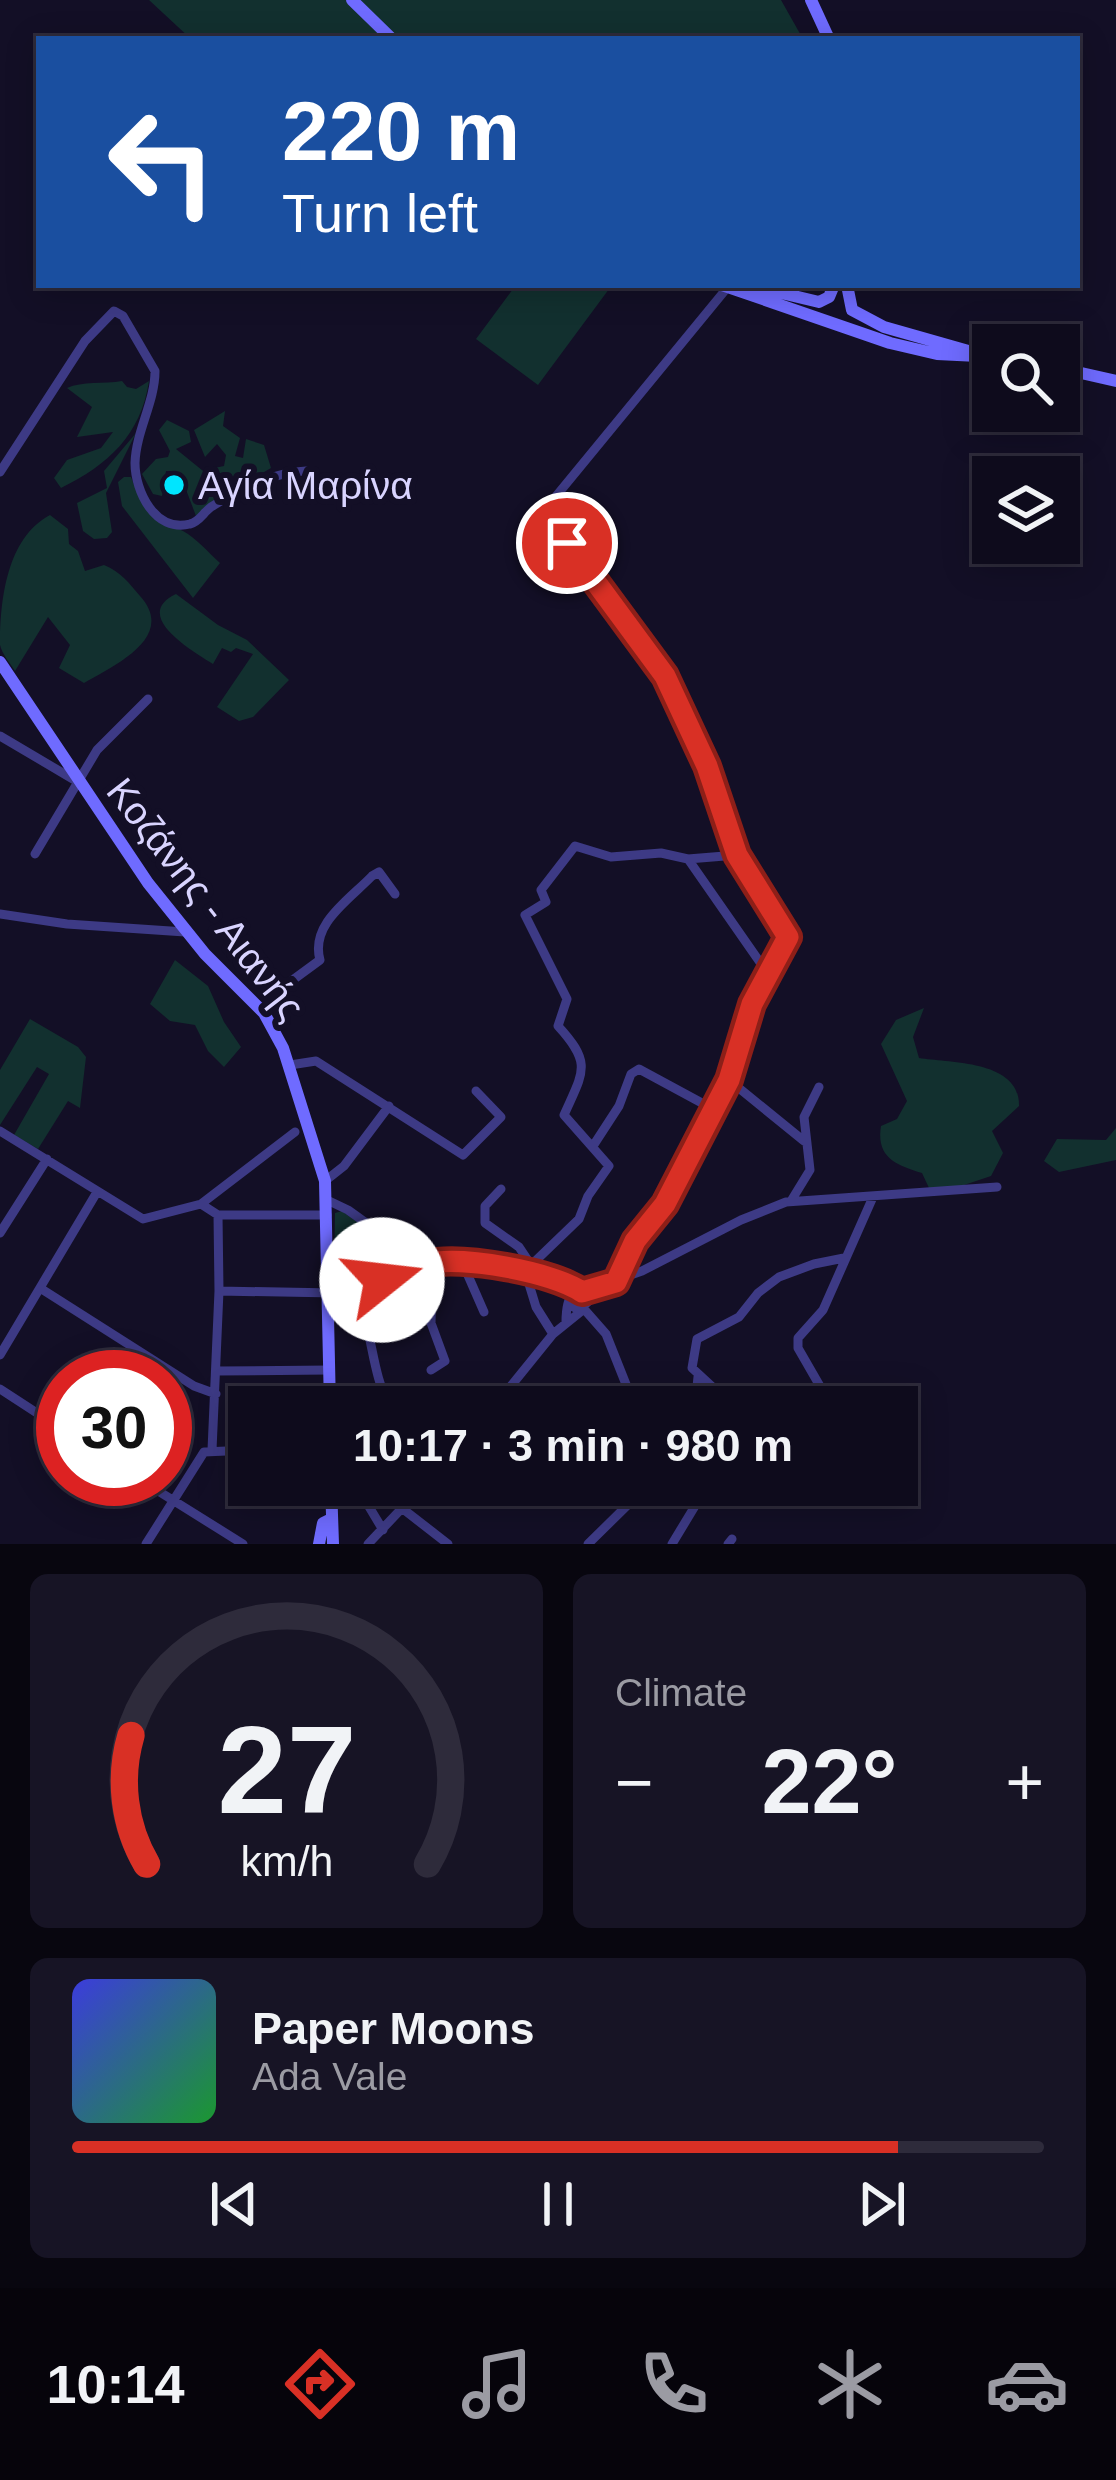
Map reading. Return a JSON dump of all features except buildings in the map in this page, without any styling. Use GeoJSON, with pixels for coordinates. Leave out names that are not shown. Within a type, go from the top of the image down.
{"type":"FeatureCollection","features":[{"type":"Feature","properties":{"kind":"main road"},"geometry":{"type":"LineString","coordinates":[[352,0],[389,36]]}},
{"type":"Feature","properties":{"kind":"main road"},"geometry":{"type":"LineString","coordinates":[[811,0],[829,36]]}},
{"type":"Feature","properties":{"kind":"main road"},"geometry":{"type":"LineString","coordinates":[[730,288],[921,351],[972,356]]}},
{"type":"Feature","properties":{"kind":"main road"},"geometry":{"type":"LineString","coordinates":[[759,288],[803,300],[841,295],[884,327],[972,353]]}},
{"type":"Feature","properties":{"kind":"main road"},"geometry":{"type":"LineString","coordinates":[[833,323],[848,320],[848,288]]}},
{"type":"Feature","properties":{"kind":"main road"},"geometry":{"type":"LineString","coordinates":[[830,294],[822,310],[833,323]]}},
{"type":"Feature","properties":{"kind":"main road"},"geometry":{"type":"LineString","coordinates":[[1080,373],[1116,381]]}},
{"type":"Feature","properties":{"kind":"main road","name":"Κοζάνης - Αιανής"},"geometry":{"type":"LineString","coordinates":[[0,662],[185,932],[264,1013],[290,1065],[325,1181],[329,1386]]}},
{"type":"Feature","properties":{"kind":"main road"},"geometry":{"type":"LineString","coordinates":[[331,1506],[333,1544]]}},
{"type":"Feature","properties":{"kind":"main road"},"geometry":{"type":"LineString","coordinates":[[317,1541],[322,1523],[331,1519]]}},
{"type":"Feature","properties":{"kind":"street"},"geometry":{"type":"LineString","coordinates":[[616,1282],[635,1241],[665,1204],[729,1080],[752,1004],[788,937],[737,855],[707,766],[665,676],[543,512],[722,288]]}},
{"type":"Feature","properties":{"kind":"street"},"geometry":{"type":"LineString","coordinates":[[0,472],[85,340],[114,310],[123,316],[155,371],[137,446],[136,471],[144,499],[160,519],[179,525],[196,522],[212,507],[267,477],[307,471]]}},
{"type":"Feature","properties":{"kind":"street"},"geometry":{"type":"LineString","coordinates":[[35,854],[112,732],[148,699]]}},
{"type":"Feature","properties":{"kind":"street"},"geometry":{"type":"LineString","coordinates":[[0,736],[78,782]]}},
{"type":"Feature","properties":{"kind":"street"},"geometry":{"type":"LineString","coordinates":[[527,1267],[579,1220],[608,1163],[565,1115],[584,1069],[581,1054],[558,1026],[567,999],[525,915],[545,902],[541,890],[574,846],[611,857],[661,853],[688,860],[737,855]]}},
{"type":"Feature","properties":{"kind":"street"},"geometry":{"type":"LineString","coordinates":[[688,860],[766,971]]}},
{"type":"Feature","properties":{"kind":"street"},"geometry":{"type":"LineString","coordinates":[[264,1013],[290,982],[320,960],[318,931],[373,876],[380,872],[395,894]]}},
{"type":"Feature","properties":{"kind":"street"},"geometry":{"type":"LineString","coordinates":[[0,914],[185,932]]}},
{"type":"Feature","properties":{"kind":"street"},"geometry":{"type":"LineString","coordinates":[[290,1065],[316,1061],[463,1154],[501,1117],[476,1091]]}},
{"type":"Feature","properties":{"kind":"street"},"geometry":{"type":"LineString","coordinates":[[593,1146],[620,1106],[631,1074],[639,1069],[713,1109]]}},
{"type":"Feature","properties":{"kind":"street"},"geometry":{"type":"LineString","coordinates":[[729,1080],[806,1143]]}},
{"type":"Feature","properties":{"kind":"street"},"geometry":{"type":"LineString","coordinates":[[791,1201],[810,1170],[806,1108],[819,1087]]}},
{"type":"Feature","properties":{"kind":"street"},"geometry":{"type":"LineString","coordinates":[[325,1181],[344,1166],[389,1106]]}},
{"type":"Feature","properties":{"kind":"street"},"geometry":{"type":"LineString","coordinates":[[0,1131],[143,1219],[201,1204],[295,1132]]}},
{"type":"Feature","properties":{"kind":"street"},"geometry":{"type":"LineString","coordinates":[[0,1233],[47,1160]]}},
{"type":"Feature","properties":{"kind":"street"},"geometry":{"type":"LineString","coordinates":[[219,1291],[328,1293],[354,1289],[423,1264],[527,1267],[578,1288],[604,1286],[791,1201],[997,1187]]}},
{"type":"Feature","properties":{"kind":"street"},"geometry":{"type":"LineString","coordinates":[[501,1189],[485,1206],[485,1223],[519,1247],[536,1307],[553,1334]]}},
{"type":"Feature","properties":{"kind":"street"},"geometry":{"type":"LineString","coordinates":[[0,1355],[97,1192]]}},
{"type":"Feature","properties":{"kind":"street"},"geometry":{"type":"LineString","coordinates":[[820,1386],[798,1338],[823,1310],[874,1197]]}},
{"type":"Feature","properties":{"kind":"street"},"geometry":{"type":"LineString","coordinates":[[201,1204],[218,1215],[348,1210],[423,1264],[432,1283],[431,1323],[445,1361],[431,1370]]}},
{"type":"Feature","properties":{"kind":"street"},"geometry":{"type":"LineString","coordinates":[[212,1450],[218,1215]]}},
{"type":"Feature","properties":{"kind":"street"},"geometry":{"type":"LineString","coordinates":[[710,1386],[692,1368],[697,1339],[739,1317],[779,1277],[844,1258]]}},
{"type":"Feature","properties":{"kind":"street"},"geometry":{"type":"LineString","coordinates":[[463,1264],[484,1312]]}},
{"type":"Feature","properties":{"kind":"street"},"geometry":{"type":"LineString","coordinates":[[382,1280],[407,1327]]}},
{"type":"Feature","properties":{"kind":"street"},"geometry":{"type":"LineString","coordinates":[[511,1386],[553,1334],[604,1286]]}},
{"type":"Feature","properties":{"kind":"street"},"geometry":{"type":"LineString","coordinates":[[40,1288],[194,1386],[215,1394]]}},
{"type":"Feature","properties":{"kind":"street"},"geometry":{"type":"LineString","coordinates":[[566,1322],[569,1299],[578,1288]]}},
{"type":"Feature","properties":{"kind":"street"},"geometry":{"type":"LineString","coordinates":[[578,1288],[606,1334],[627,1386]]}},
{"type":"Feature","properties":{"kind":"street"},"geometry":{"type":"LineString","coordinates":[[354,1289],[370,1325],[381,1386]]}},
{"type":"Feature","properties":{"kind":"street"},"geometry":{"type":"LineString","coordinates":[[569,1299],[573,1309],[586,1307]]}},
{"type":"Feature","properties":{"kind":"street"},"geometry":{"type":"LineString","coordinates":[[216,1370],[329,1370]]}},
{"type":"Feature","properties":{"kind":"street"},"geometry":{"type":"LineString","coordinates":[[697,1386],[698,1377]]}},
{"type":"Feature","properties":{"kind":"street"},"geometry":{"type":"LineString","coordinates":[[0,1389],[36,1412]]}},
{"type":"Feature","properties":{"kind":"street"},"geometry":{"type":"LineString","coordinates":[[192,1470],[204,1452],[228,1450]]}},
{"type":"Feature","properties":{"kind":"street"},"geometry":{"type":"LineString","coordinates":[[146,1544],[169,1506]]}},
{"type":"Feature","properties":{"kind":"street"},"geometry":{"type":"LineString","coordinates":[[180,1506],[243,1544]]}},
{"type":"Feature","properties":{"kind":"street"},"geometry":{"type":"LineString","coordinates":[[369,1506],[383,1530]]}},
{"type":"Feature","properties":{"kind":"street"},"geometry":{"type":"LineString","coordinates":[[368,1544],[406,1506]]}},
{"type":"Feature","properties":{"kind":"street"},"geometry":{"type":"LineString","coordinates":[[589,1544],[627,1506]]}},
{"type":"Feature","properties":{"kind":"street"},"geometry":{"type":"LineString","coordinates":[[672,1544],[695,1506]]}},
{"type":"Feature","properties":{"kind":"street"},"geometry":{"type":"LineString","coordinates":[[403,1509],[448,1544]]}},
{"type":"Feature","properties":{"kind":"green space"},"geometry":{"type":"Polygon","coordinates":[[[149,0],[781,0],[801,36],[188,36],[149,0]]]}},
{"type":"Feature","properties":{"kind":"green space"},"geometry":{"type":"Polygon","coordinates":[[[514,288],[610,288],[538,385],[476,339],[514,288]]]}},
{"type":"Feature","properties":{"kind":"green space"},"geometry":{"type":"Polygon","coordinates":[[[122,381],[136,389],[149,381],[130,433],[107,458],[61,488],[54,478],[67,460],[101,448],[113,432],[77,437],[92,407],[67,388],[122,381]]]}},
{"type":"Feature","properties":{"kind":"green space"},"geometry":{"type":"Polygon","coordinates":[[[225,411],[223,426],[240,438],[235,456],[243,458],[246,439],[264,445],[271,468],[226,494],[218,490],[214,468],[224,466],[226,455],[217,444],[205,457],[194,430],[225,411]]]}},
{"type":"Feature","properties":{"kind":"green space"},"geometry":{"type":"Polygon","coordinates":[[[167,420],[189,431],[191,442],[176,449],[208,475],[216,498],[196,516],[182,479],[174,471],[166,471],[162,496],[153,494],[142,474],[156,459],[168,457],[170,451],[159,430],[167,420]]]}},
{"type":"Feature","properties":{"kind":"green space"},"geometry":{"type":"Polygon","coordinates":[[[136,433],[106,493],[112,532],[107,538],[94,539],[83,531],[77,503],[107,488],[104,471],[136,433]]]}},
{"type":"Feature","properties":{"kind":"green space"},"geometry":{"type":"Polygon","coordinates":[[[131,477],[149,512],[188,534],[220,563],[193,598],[122,506],[118,482],[131,477]]]}},
{"type":"Feature","properties":{"kind":"green space"},"geometry":{"type":"Polygon","coordinates":[[[50,515],[68,529],[69,544],[78,551],[85,571],[104,565],[115,571],[149,611],[151,624],[138,648],[84,683],[59,668],[70,645],[48,617],[15,671],[0,645],[4,590],[15,554],[36,525],[50,515]]]}},
{"type":"Feature","properties":{"kind":"green space"},"geometry":{"type":"Polygon","coordinates":[[[176,594],[247,640],[289,680],[253,717],[239,721],[217,707],[253,654],[222,648],[213,664],[179,641],[160,612],[164,602],[176,594]]]}},
{"type":"Feature","properties":{"kind":"green space"},"geometry":{"type":"Polygon","coordinates":[[[175,960],[208,986],[241,1047],[224,1067],[208,1051],[195,1025],[170,1021],[150,1004],[175,960]]]}},
{"type":"Feature","properties":{"kind":"green space"},"geometry":{"type":"Polygon","coordinates":[[[924,1008],[913,1037],[919,1058],[996,1072],[1016,1091],[1019,1106],[992,1131],[1003,1153],[991,1176],[958,1187],[929,1188],[922,1173],[889,1158],[880,1137],[881,1126],[897,1119],[907,1101],[881,1044],[896,1020],[924,1008]]]}},
{"type":"Feature","properties":{"kind":"green space"},"geometry":{"type":"Polygon","coordinates":[[[30,1019],[78,1047],[86,1057],[80,1108],[68,1101],[38,1149],[14,1135],[49,1074],[37,1067],[0,1125],[0,1070],[30,1019]]]}},
{"type":"Feature","properties":{"kind":"green space"},"geometry":{"type":"Polygon","coordinates":[[[1116,1128],[1116,1160],[1059,1172],[1044,1161],[1057,1139],[1106,1140],[1116,1128]]]}},
{"type":"Feature","properties":{"kind":"green space"},"geometry":{"type":"Polygon","coordinates":[[[342,1211],[411,1264],[345,1285],[334,1277],[335,1213],[342,1211]]]}},
{"type":"Feature","properties":{"kind":"place","name":"Αγία Μαρίνα"},"geometry":{"type":"Point","coordinates":[174,485]}},
{"type":"Feature","properties":{"kind":"route"},"geometry":{"type":"LineString","coordinates":[[382,1280],[436,1263],[510,1268],[568,1282],[582,1292],[616,1282],[635,1241],[665,1204],[729,1080],[752,1004],[788,937],[737,855],[695,736],[665,676],[567,543]]}}]}
